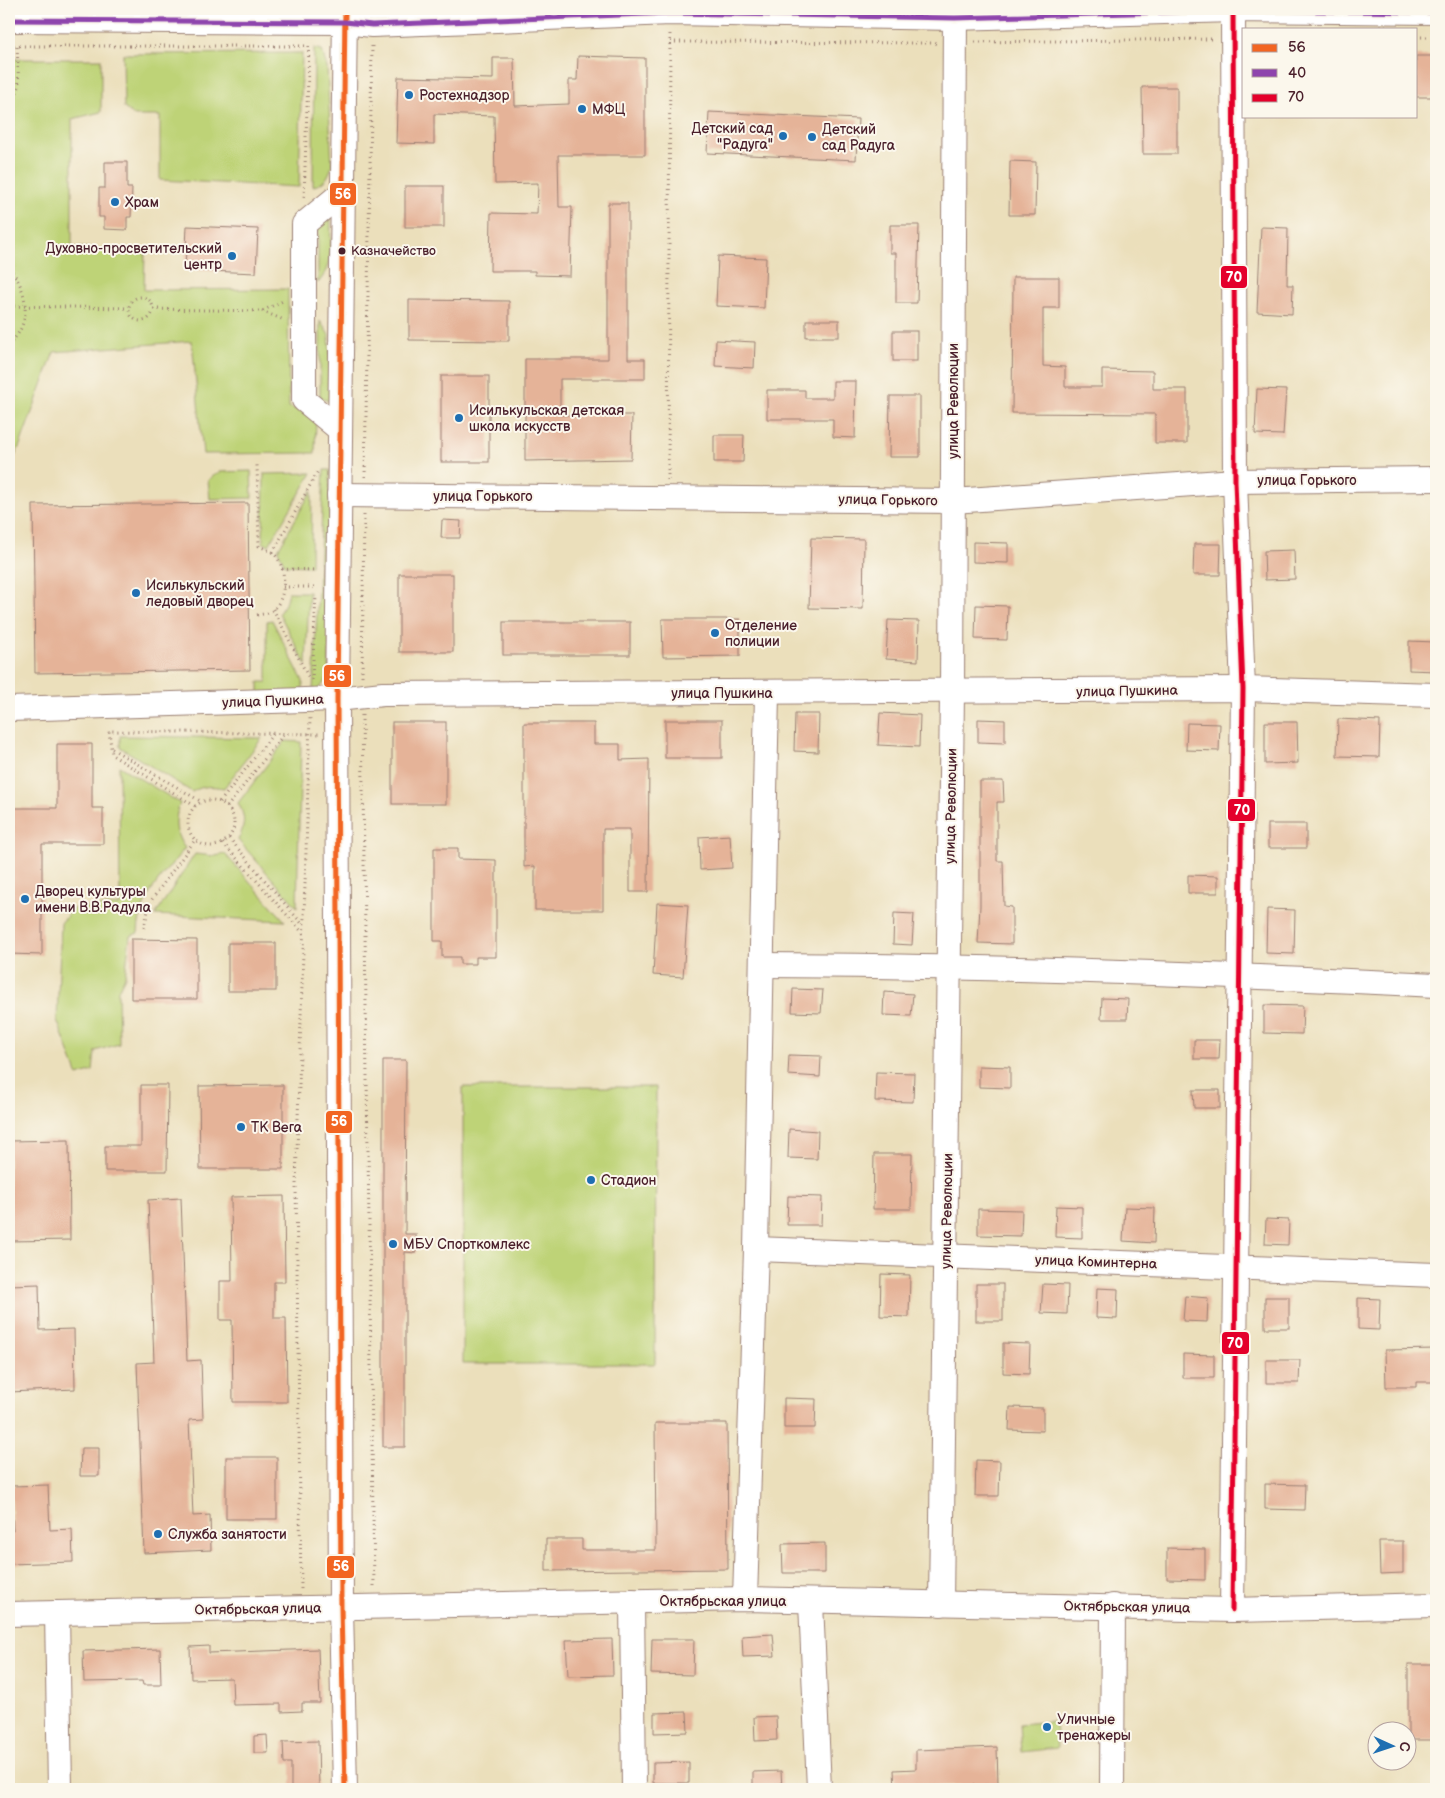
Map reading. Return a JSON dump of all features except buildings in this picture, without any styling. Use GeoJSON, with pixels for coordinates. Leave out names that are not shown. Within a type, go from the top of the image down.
{"type":"FeatureCollection","features":[{"type":"Feature","properties":{"kind":"street"},"geometry":{"type":"LineString","coordinates":[[1232,1610],[1243,689],[1235,481],[1233,10]]}},
{"type":"Feature","properties":{"kind":"street"},"geometry":{"type":"LineString","coordinates":[[9,20],[345,16],[372,25],[670,11],[955,14],[1233,10],[1436,12]]}},
{"type":"Feature","properties":{"kind":"street","name":"улица Революции"},"geometry":{"type":"LineString","coordinates":[[941,1604],[950,966],[955,14]]}},
{"type":"Feature","properties":{"kind":"street"},"geometry":{"type":"LineString","coordinates":[[345,16],[337,735],[341,1607],[346,1789]]}},
{"type":"Feature","properties":{"kind":"street"},"geometry":{"type":"LineString","coordinates":[[339,429],[304,400],[304,224],[343,192]]}},
{"type":"Feature","properties":{"kind":"street","name":"улица Горького"},"geometry":{"type":"LineString","coordinates":[[339,495],[953,501],[1235,481],[1436,479]]}},
{"type":"Feature","properties":{"kind":"street","name":"улица Пушкина"},"geometry":{"type":"LineString","coordinates":[[9,709],[337,699],[383,694],[952,693],[1243,689],[1436,695]]}},
{"type":"Feature","properties":{"kind":"street"},"geometry":{"type":"LineString","coordinates":[[745,1599],[756,1249],[767,692]]}},
{"type":"Feature","properties":{"kind":"street"},"geometry":{"type":"LineString","coordinates":[[762,965],[950,966],[1240,975],[1436,985]]}},
{"type":"Feature","properties":{"kind":"street","name":"улица Коминтерна"},"geometry":{"type":"LineString","coordinates":[[756,1249],[1436,1275]]}},
{"type":"Feature","properties":{"kind":"street","name":"Октябрьская улица"},"geometry":{"type":"LineString","coordinates":[[9,1614],[745,1599],[810,1602],[1113,1606],[1232,1610],[1436,1605]]}},
{"type":"Feature","properties":{"kind":"street"},"geometry":{"type":"LineString","coordinates":[[632,1601],[634,1789]]}},
{"type":"Feature","properties":{"kind":"street"},"geometry":{"type":"LineString","coordinates":[[810,1602],[819,1789]]}},
{"type":"Feature","properties":{"kind":"street"},"geometry":{"type":"LineString","coordinates":[[1112,1789],[1113,1606]]}},
{"type":"Feature","properties":{"kind":"street"},"geometry":{"type":"LineString","coordinates":[[57,1613],[60,1789]]}},
{"type":"Feature","properties":{"kind":"path"},"geometry":{"type":"LineString","coordinates":[[668,497],[670,11]]}},
{"type":"Feature","properties":{"kind":"path"},"geometry":{"type":"LineString","coordinates":[[372,25],[362,696],[374,1606]]}},
{"type":"Feature","properties":{"kind":"path"},"geometry":{"type":"LineString","coordinates":[[1418,37],[1436,37]]}},
{"type":"Feature","properties":{"kind":"path"},"geometry":{"type":"LineString","coordinates":[[9,46],[309,46],[304,224]]}},
{"type":"Feature","properties":{"kind":"path"},"geometry":{"type":"LineString","coordinates":[[9,111],[19,86],[17,46]]}},
{"type":"Feature","properties":{"kind":"path"},"geometry":{"type":"LineString","coordinates":[[9,269],[20,282],[25,298],[19,330],[9,344]]}},
{"type":"Feature","properties":{"kind":"path"},"geometry":{"type":"LineString","coordinates":[[153,309],[262,311],[304,292]]}},
{"type":"Feature","properties":{"kind":"path"},"geometry":{"type":"LineString","coordinates":[[143,298],[150,302],[153,309],[150,317],[140,321],[133,318],[129,308],[136,299],[143,298]]}},
{"type":"Feature","properties":{"kind":"path"},"geometry":{"type":"LineString","coordinates":[[9,306],[129,308]]}},
{"type":"Feature","properties":{"kind":"path"},"geometry":{"type":"LineString","coordinates":[[9,337],[12,341]]}},
{"type":"Feature","properties":{"kind":"path"},"geometry":{"type":"LineString","coordinates":[[273,552],[322,464],[322,474]]}},
{"type":"Feature","properties":{"kind":"path"},"geometry":{"type":"LineString","coordinates":[[257,465],[258,546],[273,552],[282,569],[283,587],[279,603],[273,609],[257,615]]}},
{"type":"Feature","properties":{"kind":"path"},"geometry":{"type":"LineString","coordinates":[[273,609],[312,682],[318,560]]}},
{"type":"Feature","properties":{"kind":"path"},"geometry":{"type":"LineString","coordinates":[[282,569],[317,570]]}},
{"type":"Feature","properties":{"kind":"path"},"geometry":{"type":"LineString","coordinates":[[283,587],[316,587]]}},
{"type":"Feature","properties":{"kind":"path"},"geometry":{"type":"LineString","coordinates":[[301,1608],[296,1185],[310,700]]}},
{"type":"Feature","properties":{"kind":"path"},"geometry":{"type":"LineString","coordinates":[[195,806],[112,756],[109,731],[337,735]]}},
{"type":"Feature","properties":{"kind":"path"},"geometry":{"type":"LineString","coordinates":[[220,802],[274,734]]}},
{"type":"Feature","properties":{"kind":"path"},"geometry":{"type":"LineString","coordinates":[[227,807],[284,734]]}},
{"type":"Feature","properties":{"kind":"path"},"geometry":{"type":"LineString","coordinates":[[111,749],[202,802]]}},
{"type":"Feature","properties":{"kind":"path"},"geometry":{"type":"LineString","coordinates":[[209,800],[220,802],[227,807],[234,823],[229,838],[223,843],[209,846],[195,840],[188,827],[188,820],[195,806],[202,802],[209,800]]}},
{"type":"Feature","properties":{"kind":"path"},"geometry":{"type":"LineString","coordinates":[[229,838],[304,925]]}},
{"type":"Feature","properties":{"kind":"path"},"geometry":{"type":"LineString","coordinates":[[144,928],[150,902],[195,840]]}},
{"type":"Feature","properties":{"kind":"path"},"geometry":{"type":"LineString","coordinates":[[223,843],[304,934]]}},
{"type":"Feature","properties":{"kind":"green space"},"geometry":{"type":"Polygon","coordinates":[[[314,48],[322,50],[327,68],[332,166],[326,179],[320,184],[313,186],[314,48]]]}},
{"type":"Feature","properties":{"kind":"green space"},"geometry":{"type":"Polygon","coordinates":[[[302,53],[299,187],[160,180],[160,116],[135,116],[124,108],[123,54],[302,53]]]}},
{"type":"Feature","properties":{"kind":"green space"},"geometry":{"type":"Polygon","coordinates":[[[9,59],[101,59],[101,112],[72,119],[72,247],[145,251],[144,290],[288,289],[289,407],[316,417],[315,453],[203,454],[192,341],[54,352],[20,445],[9,469],[9,59]]]}},
{"type":"Feature","properties":{"kind":"green space"},"geometry":{"type":"Polygon","coordinates":[[[331,216],[329,260],[327,268],[318,283],[318,218],[331,216]]]}},
{"type":"Feature","properties":{"kind":"green space"},"geometry":{"type":"Polygon","coordinates":[[[320,321],[329,335],[333,403],[320,397],[320,321]]]}},
{"type":"Feature","properties":{"kind":"green space"},"geometry":{"type":"Polygon","coordinates":[[[324,470],[330,470],[329,677],[318,690],[313,691],[324,470]]]}},
{"type":"Feature","properties":{"kind":"green space"},"geometry":{"type":"Polygon","coordinates":[[[251,471],[252,498],[210,499],[208,480],[219,472],[251,471]]]}},
{"type":"Feature","properties":{"kind":"green space"},"geometry":{"type":"Polygon","coordinates":[[[312,473],[269,545],[263,543],[264,474],[312,473]]]}},
{"type":"Feature","properties":{"kind":"green space"},"geometry":{"type":"Polygon","coordinates":[[[312,490],[311,566],[285,565],[278,550],[312,490]]]}},
{"type":"Feature","properties":{"kind":"green space"},"geometry":{"type":"Polygon","coordinates":[[[288,592],[309,592],[306,665],[279,613],[285,604],[288,592]]]}},
{"type":"Feature","properties":{"kind":"green space"},"geometry":{"type":"Polygon","coordinates":[[[272,620],[303,681],[303,692],[259,694],[259,682],[267,682],[267,621],[272,620]]]}},
{"type":"Feature","properties":{"kind":"green space"},"geometry":{"type":"Polygon","coordinates":[[[120,736],[262,738],[224,788],[200,788],[192,792],[120,747],[120,736]]]}},
{"type":"Feature","properties":{"kind":"green space"},"geometry":{"type":"Polygon","coordinates":[[[285,741],[301,742],[297,907],[238,840],[244,821],[238,803],[285,741]]]}},
{"type":"Feature","properties":{"kind":"green space"},"geometry":{"type":"Polygon","coordinates":[[[119,766],[180,803],[176,826],[181,843],[185,848],[154,887],[143,908],[138,933],[130,936],[125,976],[118,990],[119,1044],[95,1051],[93,1071],[78,1076],[57,1020],[61,923],[74,908],[120,905],[119,766]]]}},
{"type":"Feature","properties":{"kind":"green space"},"geometry":{"type":"Polygon","coordinates":[[[195,854],[215,856],[225,854],[285,921],[155,915],[195,854]]]}},
{"type":"Feature","properties":{"kind":"green space"},"geometry":{"type":"Polygon","coordinates":[[[463,1087],[656,1087],[655,1364],[463,1364],[463,1087]]]}},
{"type":"Feature","properties":{"kind":"green space"},"geometry":{"type":"Polygon","coordinates":[[[1055,1721],[1057,1748],[1021,1752],[1019,1724],[1055,1721]]]}},
{"type":"Feature","properties":{"kind":"transit line","name":"56"},"geometry":{"type":"LineString","coordinates":[[345,9],[337,699],[341,1607],[345,1789]]}},
{"type":"Feature","properties":{"kind":"transit line","name":"40"},"geometry":{"type":"LineString","coordinates":[[9,20],[345,22],[372,25],[670,13],[955,18],[1233,10],[1436,12]]}},
{"type":"Feature","properties":{"kind":"transit line","name":"70"},"geometry":{"type":"LineString","coordinates":[[1232,1610],[1243,689],[1235,481],[1233,10]]}},
{"type":"Feature","properties":{"kind":"place","name":"Ростехнадзор"},"geometry":{"type":"Point","coordinates":[409,95]}},
{"type":"Feature","properties":{"kind":"place","name":"МФЦ"},"geometry":{"type":"Point","coordinates":[582,109]}},
{"type":"Feature","properties":{"kind":"place","name":"Детский сад \"Радуга\""},"geometry":{"type":"Point","coordinates":[783,136]}},
{"type":"Feature","properties":{"kind":"place","name":"Детский сад Радуга"},"geometry":{"type":"Point","coordinates":[812,137]}},
{"type":"Feature","properties":{"kind":"place","name":"Храм"},"geometry":{"type":"Point","coordinates":[115,202]}},
{"type":"Feature","properties":{"kind":"place","name":"Казначейство"},"geometry":{"type":"Point","coordinates":[342,251]}},
{"type":"Feature","properties":{"kind":"place","name":"Духовно-просветительский центр"},"geometry":{"type":"Point","coordinates":[232,256]}},
{"type":"Feature","properties":{"kind":"place","name":"Исилькульская детская школа искусств"},"geometry":{"type":"Point","coordinates":[459,418]}},
{"type":"Feature","properties":{"kind":"place","name":"Исилькульский ледовый дворец"},"geometry":{"type":"Point","coordinates":[136,593]}},
{"type":"Feature","properties":{"kind":"place","name":"Отделение полиции"},"geometry":{"type":"Point","coordinates":[715,633]}},
{"type":"Feature","properties":{"kind":"place","name":"Дворец культуры имени В.В.Радула"},"geometry":{"type":"Point","coordinates":[25,899]}},
{"type":"Feature","properties":{"kind":"place","name":"ТК Вега"},"geometry":{"type":"Point","coordinates":[241,1127]}},
{"type":"Feature","properties":{"kind":"place","name":"Стадион"},"geometry":{"type":"Point","coordinates":[591,1180]}},
{"type":"Feature","properties":{"kind":"place","name":"МБУ Спорткомлекс"},"geometry":{"type":"Point","coordinates":[393,1244]}},
{"type":"Feature","properties":{"kind":"place","name":"Служба занятости"},"geometry":{"type":"Point","coordinates":[158,1534]}},
{"type":"Feature","properties":{"kind":"place","name":"Уличные тренажеры"},"geometry":{"type":"Point","coordinates":[1047,1727]}}]}
